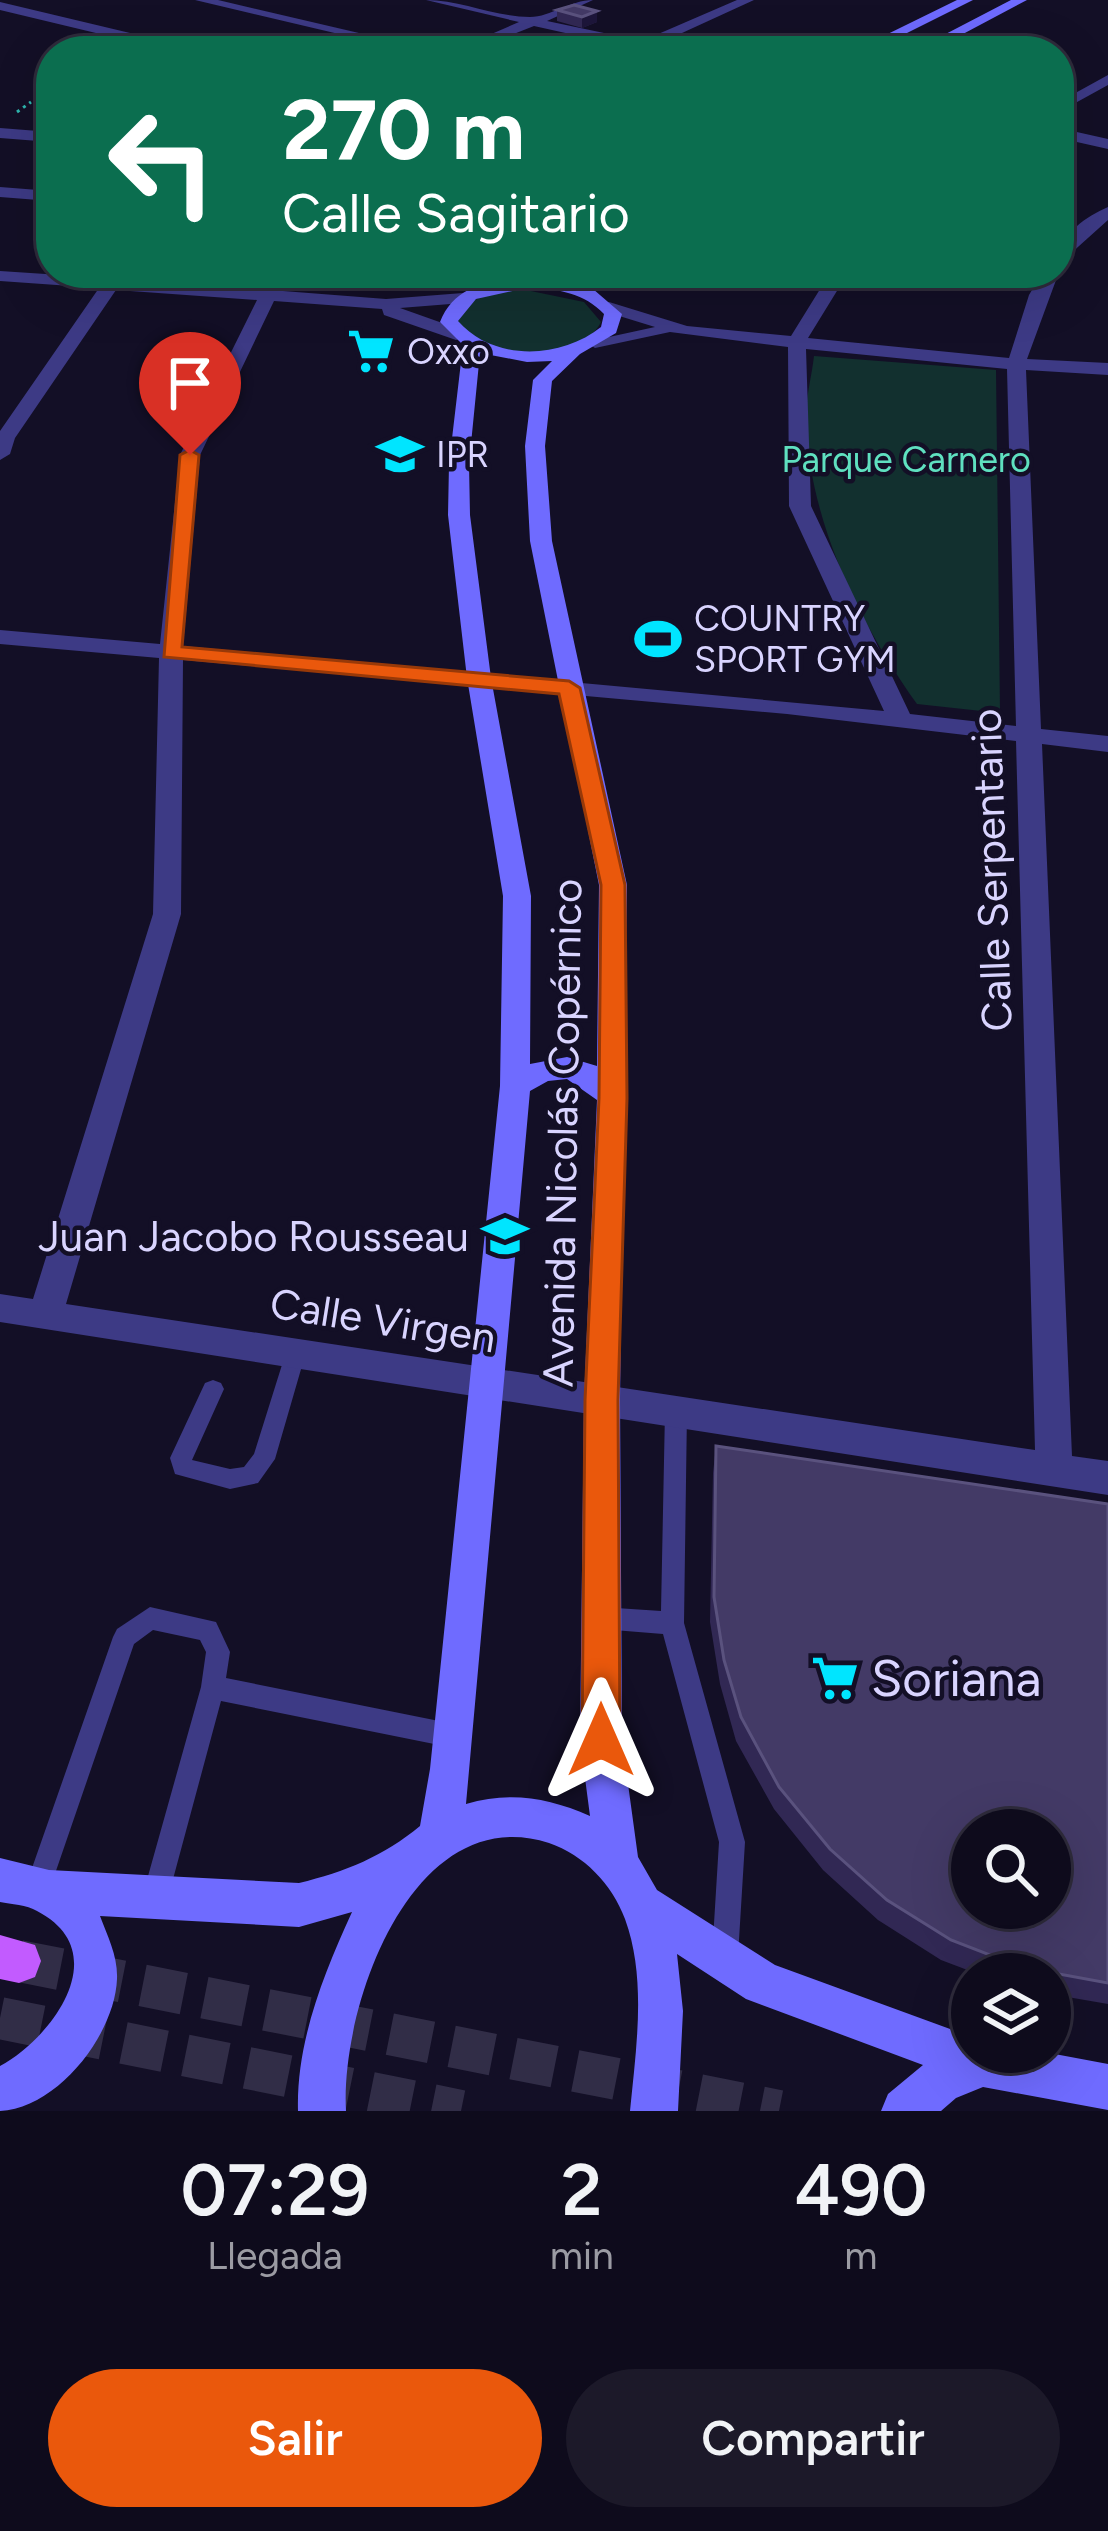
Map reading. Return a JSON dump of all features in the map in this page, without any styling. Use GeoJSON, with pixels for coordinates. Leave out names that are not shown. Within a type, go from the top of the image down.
{"type":"FeatureCollection","features":[{"type":"Feature","properties":{"kind":"main road"},"geometry":{"type":"LineString","coordinates":[[891,36],[967,0]]}},
{"type":"Feature","properties":{"kind":"main road"},"geometry":{"type":"LineString","coordinates":[[950,36],[1021,0]]}},
{"type":"Feature","properties":{"kind":"main road"},"geometry":{"type":"LineString","coordinates":[[463,298],[494,288]]}},
{"type":"Feature","properties":{"kind":"main road"},"geometry":{"type":"LineString","coordinates":[[568,288],[605,303]]}},
{"type":"Feature","properties":{"kind":"main road"},"geometry":{"type":"LineString","coordinates":[[599,288],[605,303]]}},
{"type":"Feature","properties":{"kind":"main road","name":"Avenida Nicolás Copérnico"},"geometry":{"type":"LineString","coordinates":[[424,1852],[454,1736],[515,1086],[517,896],[479,678],[459,515],[464,339],[449,322],[463,298]]}},
{"type":"Feature","properties":{"kind":"main road","name":"Avenida Nicolás Copérnico"},"geometry":{"type":"LineString","coordinates":[[605,303],[613,321],[543,380],[535,446],[542,541],[613,885],[613,1098],[602,1400],[601,1740],[618,1864]]}},
{"type":"Feature","properties":{"kind":"main road"},"geometry":{"type":"LineString","coordinates":[[464,339],[521,355],[585,346]]}},
{"type":"Feature","properties":{"kind":"main road"},"geometry":{"type":"LineString","coordinates":[[515,1086],[532,1072],[556,1066],[581,1070],[602,1081],[613,1098]]}},
{"type":"Feature","properties":{"kind":"main road"},"geometry":{"type":"LineString","coordinates":[[29,1886],[299,1905],[340,1895],[481,1819],[513,1814],[555,1819],[585,1835],[618,1864],[643,1906],[659,1965],[662,2028],[654,2111]]}},
{"type":"Feature","properties":{"kind":"main road"},"geometry":{"type":"LineString","coordinates":[[322,2111],[330,2028],[343,1992],[377,1909],[424,1852]]}},
{"type":"Feature","properties":{"kind":"main road"},"geometry":{"type":"LineString","coordinates":[[0,2091],[35,2076],[64,2051],[84,2022],[94,1992],[95,1966],[81,1925],[29,1886]]}},
{"type":"Feature","properties":{"kind":"main road"},"geometry":{"type":"LineString","coordinates":[[643,1906],[762,1983],[951,2052]]}},
{"type":"Feature","properties":{"kind":"main road"},"geometry":{"type":"LineString","coordinates":[[904,2111],[940,2081],[960,2073]]}},
{"type":"Feature","properties":{"kind":"main road"},"geometry":{"type":"LineString","coordinates":[[1032,2073],[1108,2087]]}},
{"type":"Feature","properties":{"kind":"street"},"geometry":{"type":"LineString","coordinates":[[201,0],[362,36]]}},
{"type":"Feature","properties":{"kind":"street"},"geometry":{"type":"LineString","coordinates":[[432,0],[592,36]]}},
{"type":"Feature","properties":{"kind":"street"},"geometry":{"type":"LineString","coordinates":[[496,36],[587,0]]}},
{"type":"Feature","properties":{"kind":"street"},"geometry":{"type":"LineString","coordinates":[[666,36],[748,0]]}},
{"type":"Feature","properties":{"kind":"street"},"geometry":{"type":"LineString","coordinates":[[0,6],[125,36]]}},
{"type":"Feature","properties":{"kind":"street"},"geometry":{"type":"LineString","coordinates":[[1074,99],[1108,79]]}},
{"type":"Feature","properties":{"kind":"street"},"geometry":{"type":"LineString","coordinates":[[0,133],[36,135]]}},
{"type":"Feature","properties":{"kind":"street"},"geometry":{"type":"LineString","coordinates":[[1074,137],[1108,144]]}},
{"type":"Feature","properties":{"kind":"street"},"geometry":{"type":"LineString","coordinates":[[0,192],[36,195]]}},
{"type":"Feature","properties":{"kind":"street"},"geometry":{"type":"LineString","coordinates":[[1074,237],[1108,212]]}},
{"type":"Feature","properties":{"kind":"street"},"geometry":{"type":"LineString","coordinates":[[0,276],[36,277]]}},
{"type":"Feature","properties":{"kind":"street"},"geometry":{"type":"LineString","coordinates":[[0,454],[5,438],[107,288]]}},
{"type":"Feature","properties":{"kind":"street"},"geometry":{"type":"LineString","coordinates":[[195,288],[349,302],[463,298]]}},
{"type":"Feature","properties":{"kind":"street"},"geometry":{"type":"LineString","coordinates":[[46,1312],[167,914],[171,652],[190,455],[276,288]]}},
{"type":"Feature","properties":{"kind":"street"},"geometry":{"type":"LineString","coordinates":[[830,288],[797,341],[800,506],[902,722]]}},
{"type":"Feature","properties":{"kind":"street","name":"Calle Serpentario"},"geometry":{"type":"LineString","coordinates":[[1042,288],[1016,364],[1054,1470]]}},
{"type":"Feature","properties":{"kind":"street"},"geometry":{"type":"LineString","coordinates":[[349,302],[464,339]]}},
{"type":"Feature","properties":{"kind":"street"},"geometry":{"type":"LineString","coordinates":[[605,303],[685,331]]}},
{"type":"Feature","properties":{"kind":"street"},"geometry":{"type":"LineString","coordinates":[[585,346],[685,331],[1016,364],[1108,368]]}},
{"type":"Feature","properties":{"kind":"street"},"geometry":{"type":"LineString","coordinates":[[0,638],[479,678],[1108,744]]}},
{"type":"Feature","properties":{"kind":"street","name":"Calle Virgen"},"geometry":{"type":"LineString","coordinates":[[0,1307],[1108,1478]]}},
{"type":"Feature","properties":{"kind":"lane"},"geometry":{"type":"LineString","coordinates":[[213,1389],[181,1458],[183,1468],[230,1479],[250,1476],[264,1459],[296,1352]]}},
{"type":"Feature","properties":{"kind":"lane"},"geometry":{"type":"LineString","coordinates":[[676,1411],[673,1623],[732,1842],[724,1958]]}},
{"type":"Feature","properties":{"kind":"lane"},"geometry":{"type":"LineString","coordinates":[[29,1886],[130,1630],[150,1618],[208,1630],[218,1652],[213,1687],[155,1898]]}},
{"type":"Feature","properties":{"kind":"lane"},"geometry":{"type":"LineString","coordinates":[[601,1618],[673,1623]]}},
{"type":"Feature","properties":{"kind":"lane"},"geometry":{"type":"LineString","coordinates":[[213,1687],[454,1736]]}},
{"type":"Feature","properties":{"kind":"green space"},"geometry":{"type":"Polygon","coordinates":[[[526,290],[584,302],[601,322],[570,347],[524,355],[492,349],[456,326],[459,315],[473,301],[526,290]]]}},
{"type":"Feature","properties":{"kind":"green space","name":"Parque Carnero"},"geometry":{"type":"Polygon","coordinates":[[[814,356],[996,370],[1000,713],[917,704],[856,603],[826,528],[808,450],[806,411],[814,356]]]}},
{"type":"Feature","properties":{"kind":"building"},"geometry":{"type":"Polygon","coordinates":[[[574,5],[597,11],[582,17],[557,10],[574,5]]]}},
{"type":"Feature","properties":{"kind":"building"},"geometry":{"type":"Polygon","coordinates":[[[716,1446],[1108,1504],[1108,1983],[1071,1976],[1071,1953],[985,1953],[951,1940],[887,1900],[830,1849],[779,1787],[741,1717],[724,1660],[714,1597],[716,1446]]]}},
{"type":"Feature","properties":{"kind":"tunnel"},"geometry":{"type":"LineString","coordinates":[[19,1961],[779,2111]]}},
{"type":"Feature","properties":{"kind":"tunnel"},"geometry":{"type":"LineString","coordinates":[[0,2018],[461,2111]]}},
{"type":"Feature","properties":{"kind":"place","name":"Oxxo"},"geometry":{"type":"Point","coordinates":[371,351]}},
{"type":"Feature","properties":{"kind":"place","name":"IPR"},"geometry":{"type":"Point","coordinates":[400,454]}},
{"type":"Feature","properties":{"kind":"place","name":"COUNTRY SPORT GYM"},"geometry":{"type":"Point","coordinates":[658,639]}},
{"type":"Feature","properties":{"kind":"place","name":"Juan Jacobo Rousseau"},"geometry":{"type":"Point","coordinates":[505,1236]}},
{"type":"Feature","properties":{"kind":"place","name":"Soriana"},"geometry":{"type":"Point","coordinates":[835,1678]}},
{"type":"Feature","properties":{"kind":"route"},"geometry":{"type":"LineString","coordinates":[[190,455],[171,652],[569,688],[613,885],[613,1098],[602,1400],[601,1740]]}}]}
